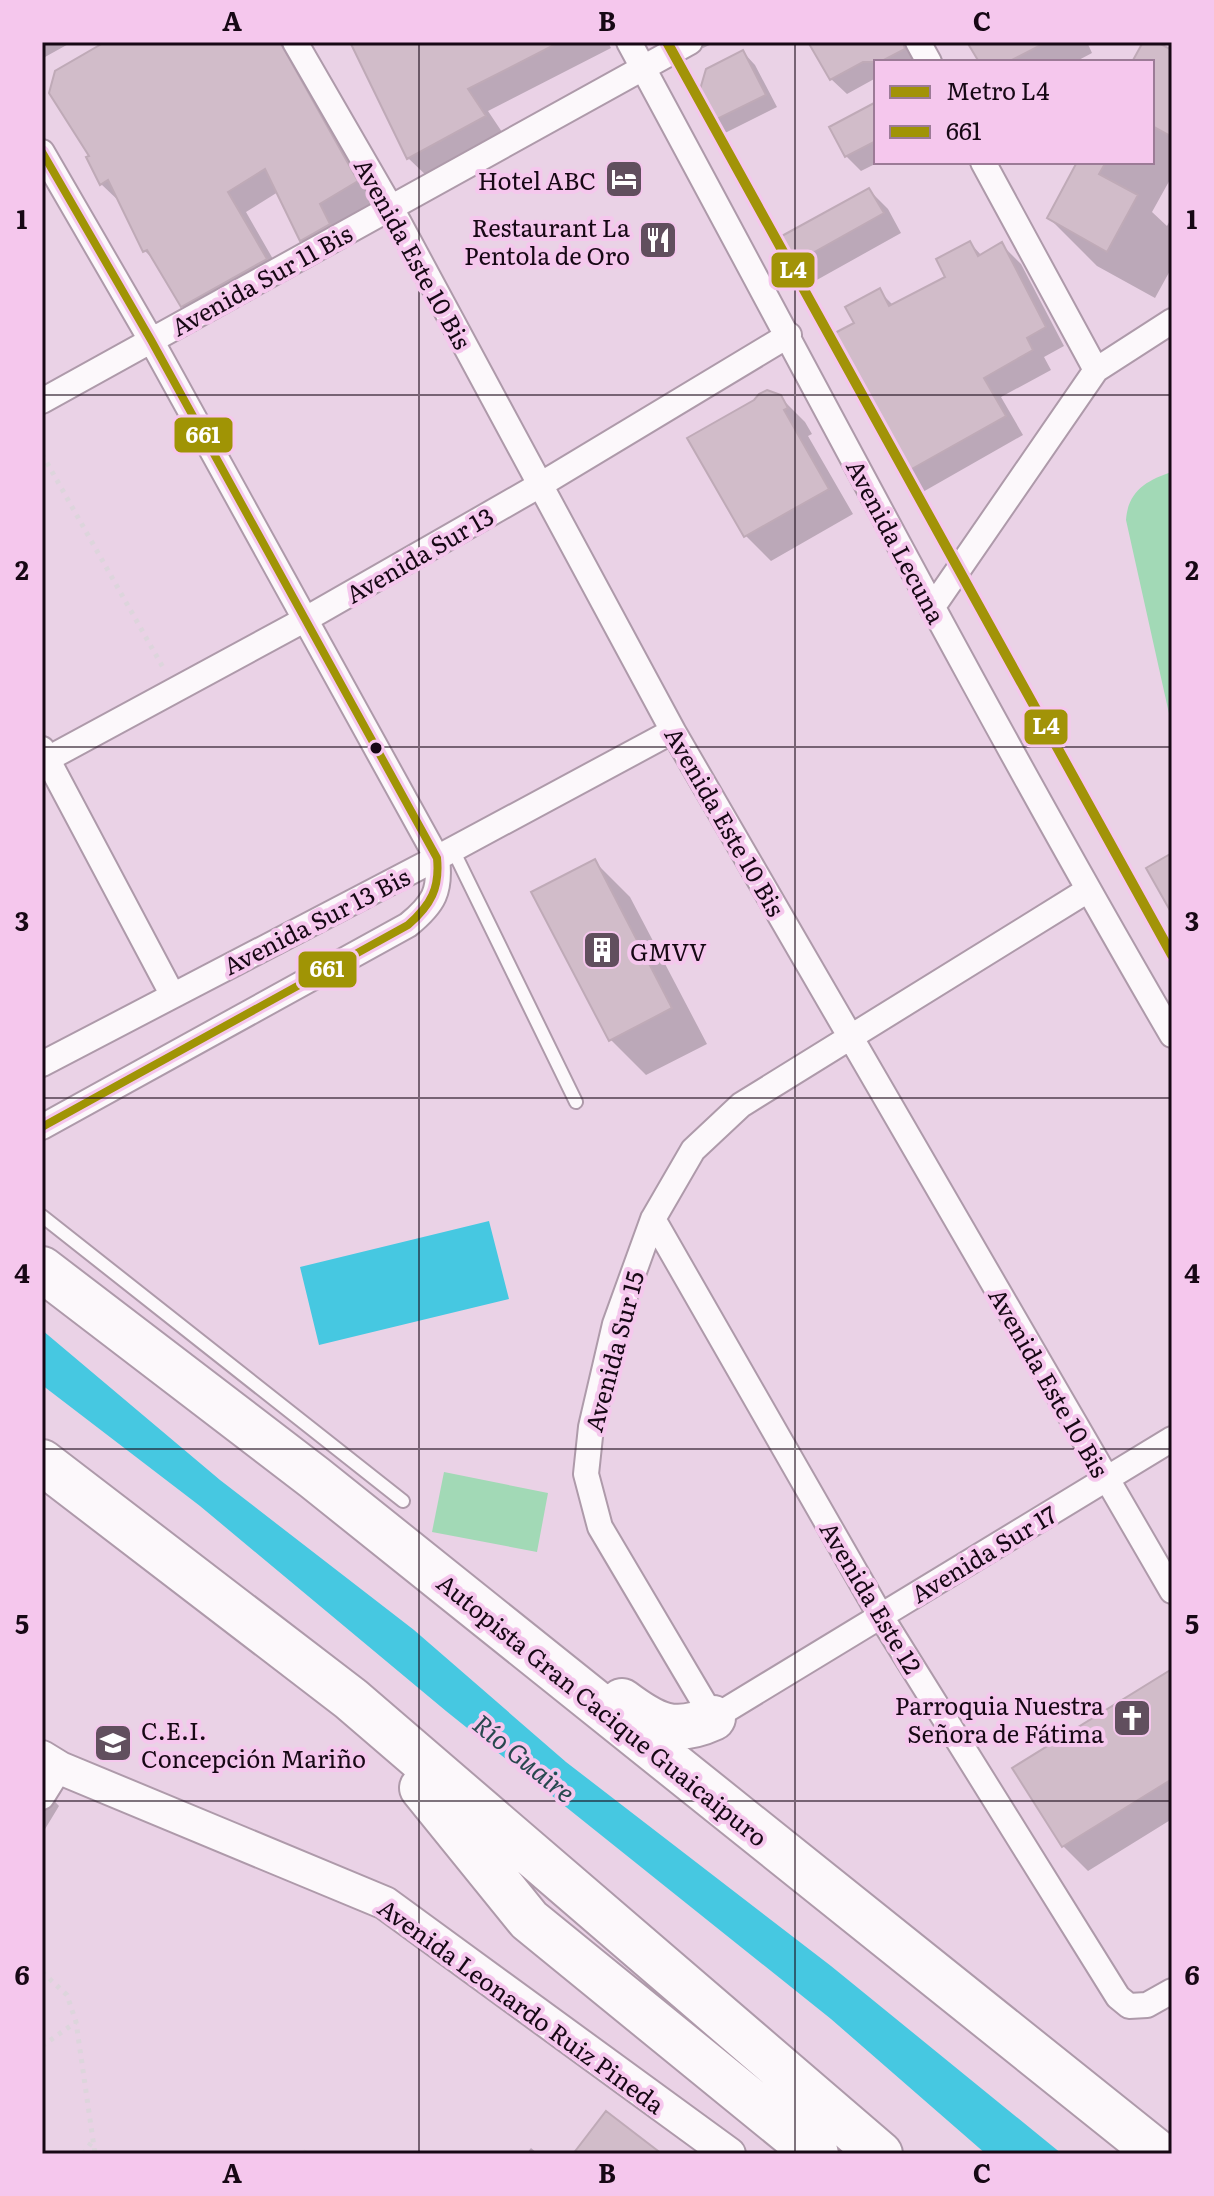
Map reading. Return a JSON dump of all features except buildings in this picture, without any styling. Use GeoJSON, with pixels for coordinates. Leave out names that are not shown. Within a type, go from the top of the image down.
{"type":"FeatureCollection","features":[{"type":"Feature","properties":{"kind":"highway","name":"Autopista Gran Cacique Guaicaipuro"},"geometry":{"type":"LineString","coordinates":[[42,1269],[315,1478],[1159,2154]]}},
{"type":"Feature","properties":{"kind":"highway"},"geometry":{"type":"LineString","coordinates":[[42,1462],[351,1699],[880,2154]]}},
{"type":"Feature","properties":{"kind":"highway"},"geometry":{"type":"LineString","coordinates":[[315,1478],[542,1640],[643,1717],[671,1727],[692,1727],[713,1718]]}},
{"type":"Feature","properties":{"kind":"highway"},"geometry":{"type":"LineString","coordinates":[[351,1699],[529,1920],[816,2154]]}},
{"type":"Feature","properties":{"kind":"street","name":"Avenida Este 10 Bis"},"geometry":{"type":"LineString","coordinates":[[295,42],[391,208],[673,731],[1172,1591]]}},
{"type":"Feature","properties":{"kind":"street","name":"Avenida Lecuna"},"geometry":{"type":"LineString","coordinates":[[629,42],[789,335],[932,608],[1172,1035]]}},
{"type":"Feature","properties":{"kind":"street","name":"Avenida Sur 11 Bis"},"geometry":{"type":"LineString","coordinates":[[42,401],[690,42]]}},
{"type":"Feature","properties":{"kind":"street"},"geometry":{"type":"LineString","coordinates":[[918,42],[928,60]]}},
{"type":"Feature","properties":{"kind":"street"},"geometry":{"type":"LineString","coordinates":[[42,152],[306,619],[445,854],[440,883],[427,910],[383,939],[42,1127]]}},
{"type":"Feature","properties":{"kind":"street"},"geometry":{"type":"LineString","coordinates":[[984,164],[1096,370]]}},
{"type":"Feature","properties":{"kind":"street"},"geometry":{"type":"LineString","coordinates":[[932,608],[1096,370],[1172,321]]}},
{"type":"Feature","properties":{"kind":"street","name":"Avenida Sur 13"},"geometry":{"type":"LineString","coordinates":[[44,756],[306,619],[540,485],[789,335]]}},
{"type":"Feature","properties":{"kind":"street","name":"Avenida Sur 13 Bis"},"geometry":{"type":"LineString","coordinates":[[42,1064],[673,731]]}},
{"type":"Feature","properties":{"kind":"street"},"geometry":{"type":"LineString","coordinates":[[44,756],[172,994]]}},
{"type":"Feature","properties":{"kind":"street","name":"Avenida Sur 15"},"geometry":{"type":"LineString","coordinates":[[713,1718],[600,1527],[586,1474],[591,1427],[615,1324],[653,1219],[693,1150],[741,1105],[1088,890]]}},
{"type":"Feature","properties":{"kind":"street","name":"Avenida Este 12"},"geometry":{"type":"LineString","coordinates":[[653,1219],[880,1615],[1118,1997],[1129,2006],[1147,2005],[1172,1991]]}},
{"type":"Feature","properties":{"kind":"street","name":"Avenida Sur 17"},"geometry":{"type":"LineString","coordinates":[[713,1718],[1172,1439]]}},
{"type":"Feature","properties":{"kind":"street"},"geometry":{"type":"LineString","coordinates":[[42,1797],[51,1762]]}},
{"type":"Feature","properties":{"kind":"street","name":"Avenida Leonardo Ruiz Pineda"},"geometry":{"type":"LineString","coordinates":[[51,1762],[385,1903],[729,2154]]}},
{"type":"Feature","properties":{"kind":"lane"},"geometry":{"type":"LineString","coordinates":[[445,854],[576,1102]]}},
{"type":"Feature","properties":{"kind":"lane"},"geometry":{"type":"LineString","coordinates":[[42,1216],[403,1501]]}},
{"type":"Feature","properties":{"kind":"path"},"geometry":{"type":"LineString","coordinates":[[42,454],[176,689]]}},
{"type":"Feature","properties":{"kind":"path"},"geometry":{"type":"LineString","coordinates":[[42,1972],[67,1995],[76,2022],[95,2154]]}},
{"type":"Feature","properties":{"kind":"path"},"geometry":{"type":"LineString","coordinates":[[42,2046],[76,2022]]}},
{"type":"Feature","properties":{"kind":"path"},"geometry":{"type":"LineString","coordinates":[[83,2154],[91,2143]]}},
{"type":"Feature","properties":{"kind":"green space"},"geometry":{"type":"Polygon","coordinates":[[[1172,472],[1172,727],[1126,520],[1131,501],[1140,488],[1172,472]]]}},
{"type":"Feature","properties":{"kind":"green space"},"geometry":{"type":"Polygon","coordinates":[[[444,1472],[548,1493],[537,1552],[432,1532],[444,1472]]]}},
{"type":"Feature","properties":{"kind":"water"},"geometry":{"type":"Polygon","coordinates":[[[489,1221],[509,1299],[319,1345],[300,1267],[489,1221]]]}},
{"type":"Feature","properties":{"kind":"water","name":"Río Guaire"},"geometry":{"type":"Polygon","coordinates":[[[42,1330],[220,1480],[414,1630],[566,1762],[831,1966],[1062,2154],[986,2154],[831,2019],[446,1711],[200,1506],[42,1385],[42,1330]]]}},
{"type":"Feature","properties":{"kind":"metro line","name":"L4"},"geometry":{"type":"LineString","coordinates":[[667,42],[1172,955]]}},
{"type":"Feature","properties":{"kind":"transit line","name":"661"},"geometry":{"type":"LineString","coordinates":[[42,152],[151,340],[437,858],[438,869],[432,895],[408,925],[42,1127]]}},
{"type":"Feature","properties":{"kind":"place","name":"Hotel ABC"},"geometry":{"type":"Point","coordinates":[624,179]}},
{"type":"Feature","properties":{"kind":"place","name":"Restaurant La Pentola de Oro"},"geometry":{"type":"Point","coordinates":[658,240]}},
{"type":"Feature","properties":{"kind":"place","name":"GMVV"},"geometry":{"type":"Point","coordinates":[602,950]}},
{"type":"Feature","properties":{"kind":"place","name":"Parroquia Nuestra Señora de Fátima"},"geometry":{"type":"Point","coordinates":[1132,1718]}},
{"type":"Feature","properties":{"kind":"place","name":"C.E.I. Concepción Mariño"},"geometry":{"type":"Point","coordinates":[113,1743]}}]}
